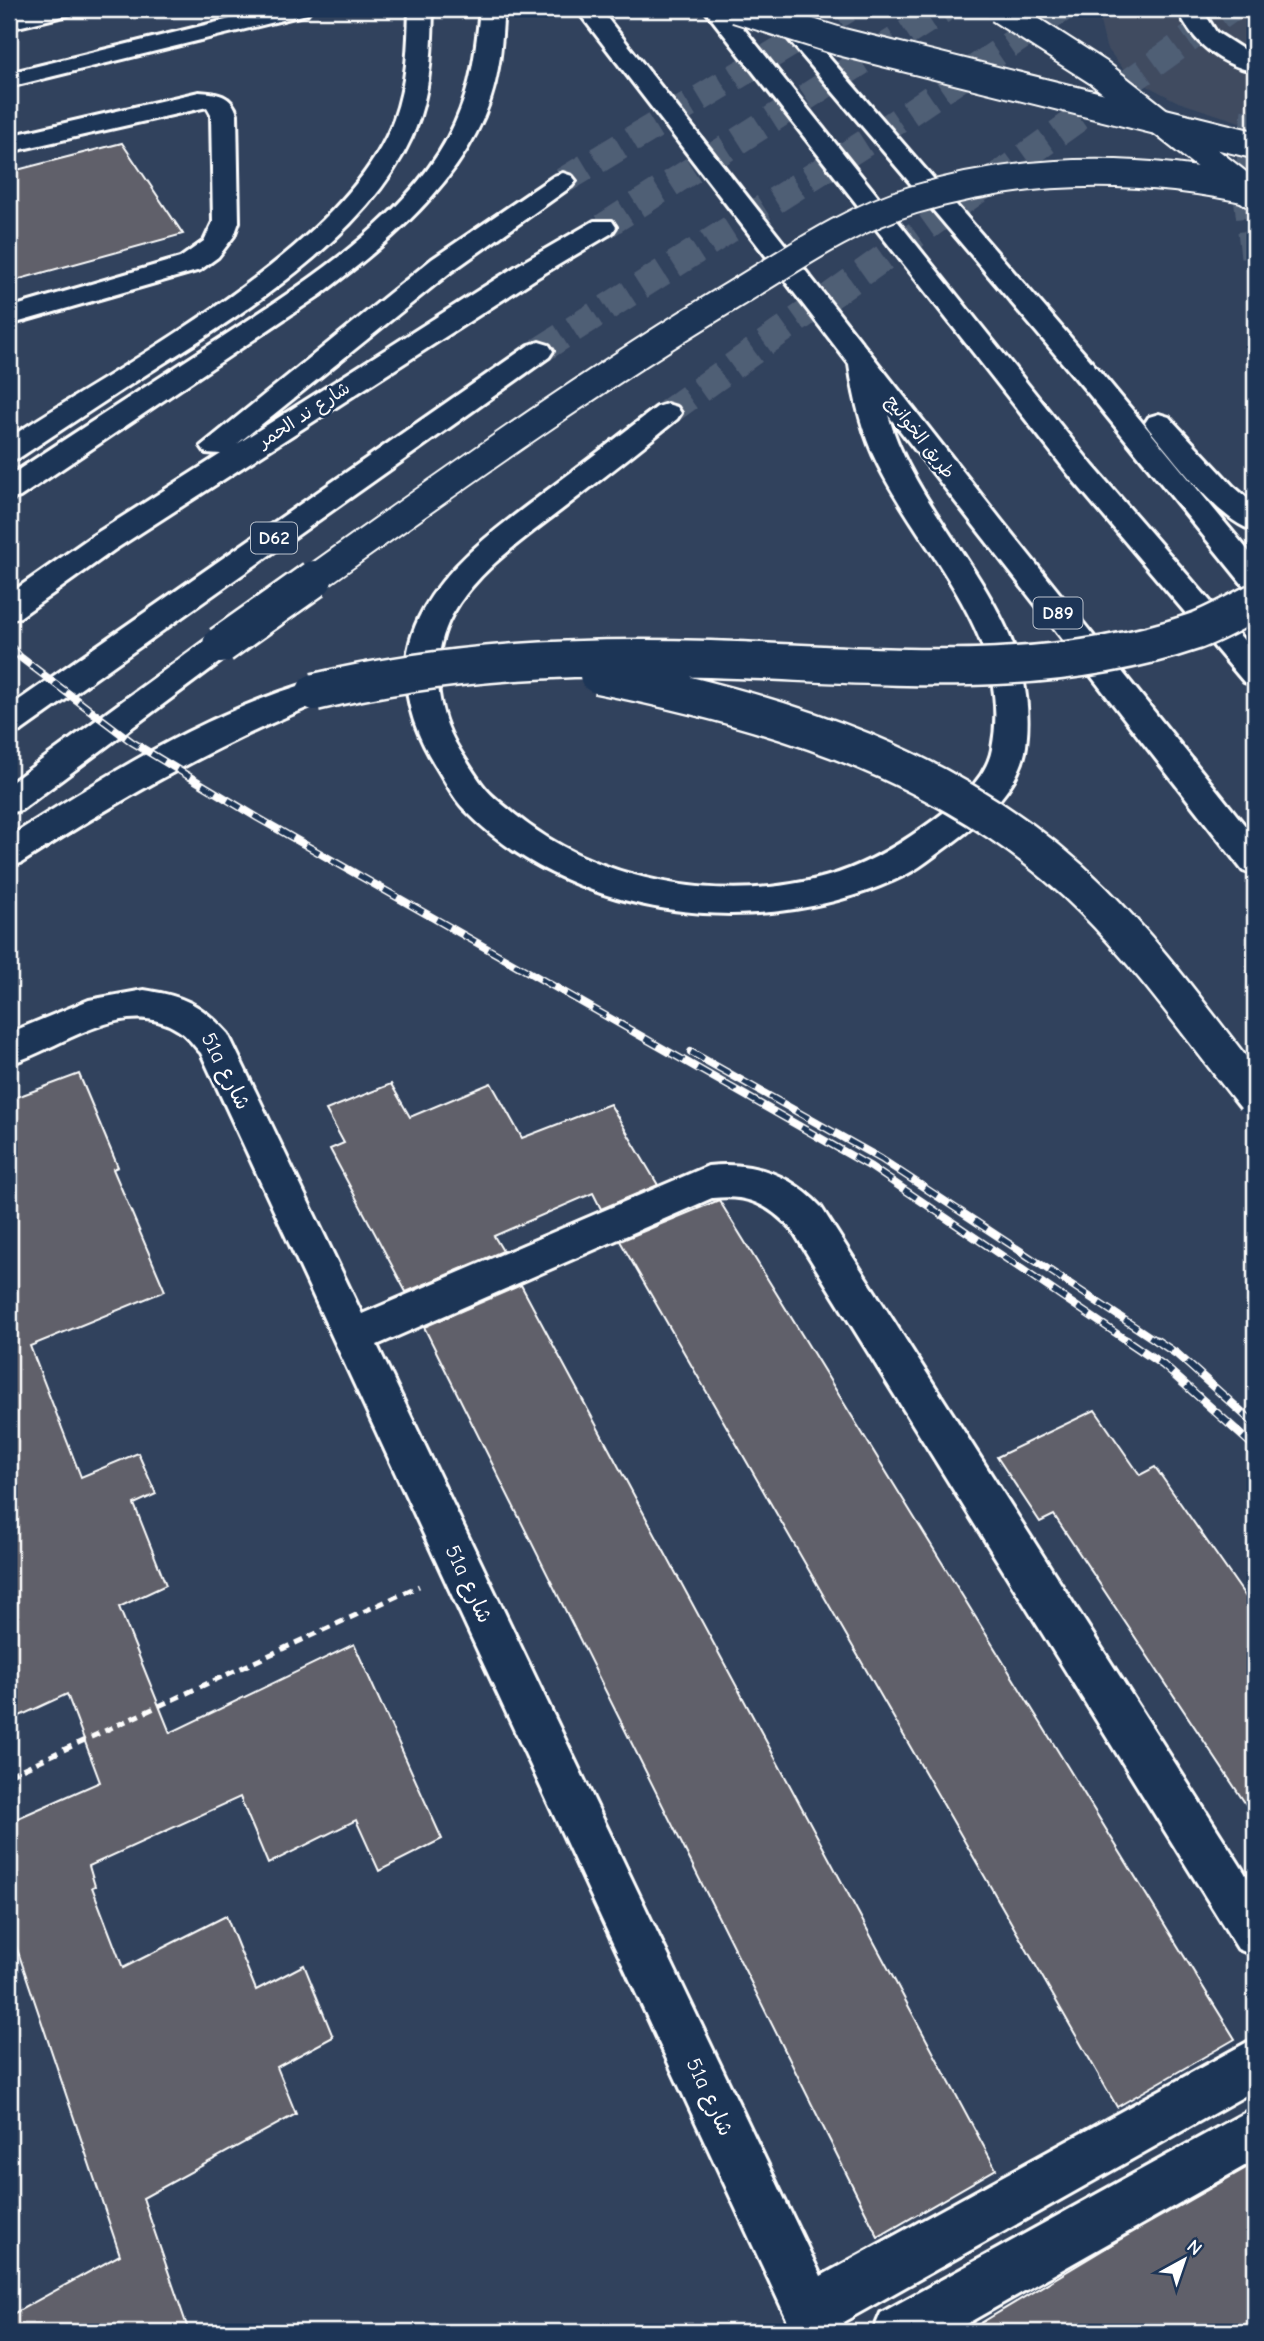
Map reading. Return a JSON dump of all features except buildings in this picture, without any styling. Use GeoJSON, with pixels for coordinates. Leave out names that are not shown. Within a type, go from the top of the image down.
{"type":"FeatureCollection","features":[{"type":"Feature","properties":{"kind":"main road"},"geometry":{"type":"LineString","coordinates":[[9,22],[64,9]]}},
{"type":"Feature","properties":{"kind":"main road"},"geometry":{"type":"LineString","coordinates":[[9,80],[299,9]]}},
{"type":"Feature","properties":{"kind":"main road"},"geometry":{"type":"LineString","coordinates":[[9,451],[278,275],[330,228],[372,182],[401,135],[418,89],[425,45],[421,9]]}},
{"type":"Feature","properties":{"kind":"main road"},"geometry":{"type":"LineString","coordinates":[[9,490],[290,304],[342,268],[386,231],[422,193],[451,155],[472,117],[486,80],[492,44],[492,9]]}},
{"type":"Feature","properties":{"kind":"main road","name":"طريق الخوانيج"},"geometry":{"type":"LineString","coordinates":[[588,9],[1255,862]]}},
{"type":"Feature","properties":{"kind":"main road"},"geometry":{"type":"LineString","coordinates":[[716,9],[1083,473],[1255,674]]}},
{"type":"Feature","properties":{"kind":"main road"},"geometry":{"type":"LineString","coordinates":[[736,9],[841,42],[1255,145]]}},
{"type":"Feature","properties":{"kind":"main road"},"geometry":{"type":"LineString","coordinates":[[775,9],[1098,387],[1255,579]]}},
{"type":"Feature","properties":{"kind":"main road"},"geometry":{"type":"LineString","coordinates":[[999,9],[1099,73],[1255,193]]}},
{"type":"Feature","properties":{"kind":"main road"},"geometry":{"type":"LineString","coordinates":[[1190,9],[1200,31],[1209,41],[1255,65]]}},
{"type":"Feature","properties":{"kind":"main road"},"geometry":{"type":"LineString","coordinates":[[9,144],[199,99],[213,100],[222,106],[224,114],[226,222],[222,237],[210,252],[190,264],[9,317]]}},
{"type":"Feature","properties":{"kind":"main road"},"geometry":{"type":"LineString","coordinates":[[9,801],[447,483],[692,319],[874,215],[945,190],[1042,175],[1152,175],[1203,180],[1255,193]]}},
{"type":"Feature","properties":{"kind":"main road"},"geometry":{"type":"LineString","coordinates":[[103,543],[332,351],[442,265],[563,181]]}},
{"type":"Feature","properties":{"kind":"main road","name":"شارع ند الحمر"},"geometry":{"type":"LineString","coordinates":[[9,608],[103,543],[528,271],[603,228]]}},
{"type":"Feature","properties":{"kind":"main road","name":"D62"},"geometry":{"type":"LineString","coordinates":[[9,723],[538,351]]}},
{"type":"Feature","properties":{"kind":"main road"},"geometry":{"type":"LineString","coordinates":[[667,413],[512,533],[470,570],[437,613],[421,661],[423,712],[445,761],[482,808],[533,849],[598,880],[672,898],[750,904],[822,891],[886,869],[940,837],[981,797],[1002,764],[1008,753],[1011,718],[1005,660],[989,617],[896,471],[877,426],[863,364]]}},
{"type":"Feature","properties":{"kind":"main road"},"geometry":{"type":"LineString","coordinates":[[1098,387],[1147,412],[1222,493],[1255,521]]}},
{"type":"Feature","properties":{"kind":"main road"},"geometry":{"type":"LineString","coordinates":[[9,430],[48,425]]}},
{"type":"Feature","properties":{"kind":"main road"},"geometry":{"type":"LineString","coordinates":[[9,854],[175,752],[245,718],[315,692],[423,668],[534,661],[649,659],[915,667],[1014,665],[1115,653],[1162,641],[1206,627],[1255,602]]}},
{"type":"Feature","properties":{"kind":"main road"},"geometry":{"type":"LineString","coordinates":[[534,661],[733,704],[813,731],[888,761],[962,801],[1031,846],[1092,900],[1255,1097]]}},
{"type":"Feature","properties":{"kind":"main road","name":"51a شارع"},"geometry":{"type":"LineString","coordinates":[[9,1049],[122,1004],[152,1003],[179,1010],[202,1024],[215,1044],[815,2322]]}},
{"type":"Feature","properties":{"kind":"main road"},"geometry":{"type":"LineString","coordinates":[[353,1337],[708,1182],[731,1179],[754,1181],[775,1189],[793,1202],[807,1219],[1255,1932]]}},
{"type":"Feature","properties":{"kind":"main road"},"geometry":{"type":"LineString","coordinates":[[815,2322],[1255,2063]]}},
{"type":"Feature","properties":{"kind":"main road"},"geometry":{"type":"LineString","coordinates":[[901,2332],[1255,2132]]}},
{"type":"Feature","properties":{"kind":"path"},"geometry":{"type":"LineString","coordinates":[[9,1775],[461,1567]]}},
{"type":"Feature","properties":{"kind":"shaded area"},"geometry":{"type":"Polygon","coordinates":[[[1097,9],[1255,9],[1255,127],[1178,102],[1125,71],[1106,47],[1097,9]]]}},
{"type":"Feature","properties":{"kind":"tunnel"},"geometry":{"type":"LineString","coordinates":[[563,181],[848,9]]}},
{"type":"Feature","properties":{"kind":"tunnel"},"geometry":{"type":"LineString","coordinates":[[603,227],[944,9]]}},
{"type":"Feature","properties":{"kind":"tunnel"},"geometry":{"type":"LineString","coordinates":[[539,351],[868,141],[1062,9]]}},
{"type":"Feature","properties":{"kind":"tunnel"},"geometry":{"type":"LineString","coordinates":[[667,413],[1231,9]]}},
{"type":"Feature","properties":{"kind":"tunnel"},"geometry":{"type":"LineString","coordinates":[[1255,111],[1247,195],[1255,265]]}},
{"type":"Feature","properties":{"kind":"railway"},"geometry":{"type":"LineString","coordinates":[[9,644],[20,657],[132,742],[258,818],[871,1167],[1129,1342]]}},
{"type":"Feature","properties":{"kind":"railway"},"geometry":{"type":"LineString","coordinates":[[691,1052],[881,1159],[1158,1342]]}},
{"type":"Feature","properties":{"kind":"railway"},"geometry":{"type":"LineString","coordinates":[[1126,1340],[1163,1365],[1255,1447]]}},
{"type":"Feature","properties":{"kind":"railway"},"geometry":{"type":"LineString","coordinates":[[1156,1340],[1177,1354],[1255,1424]]}}]}
